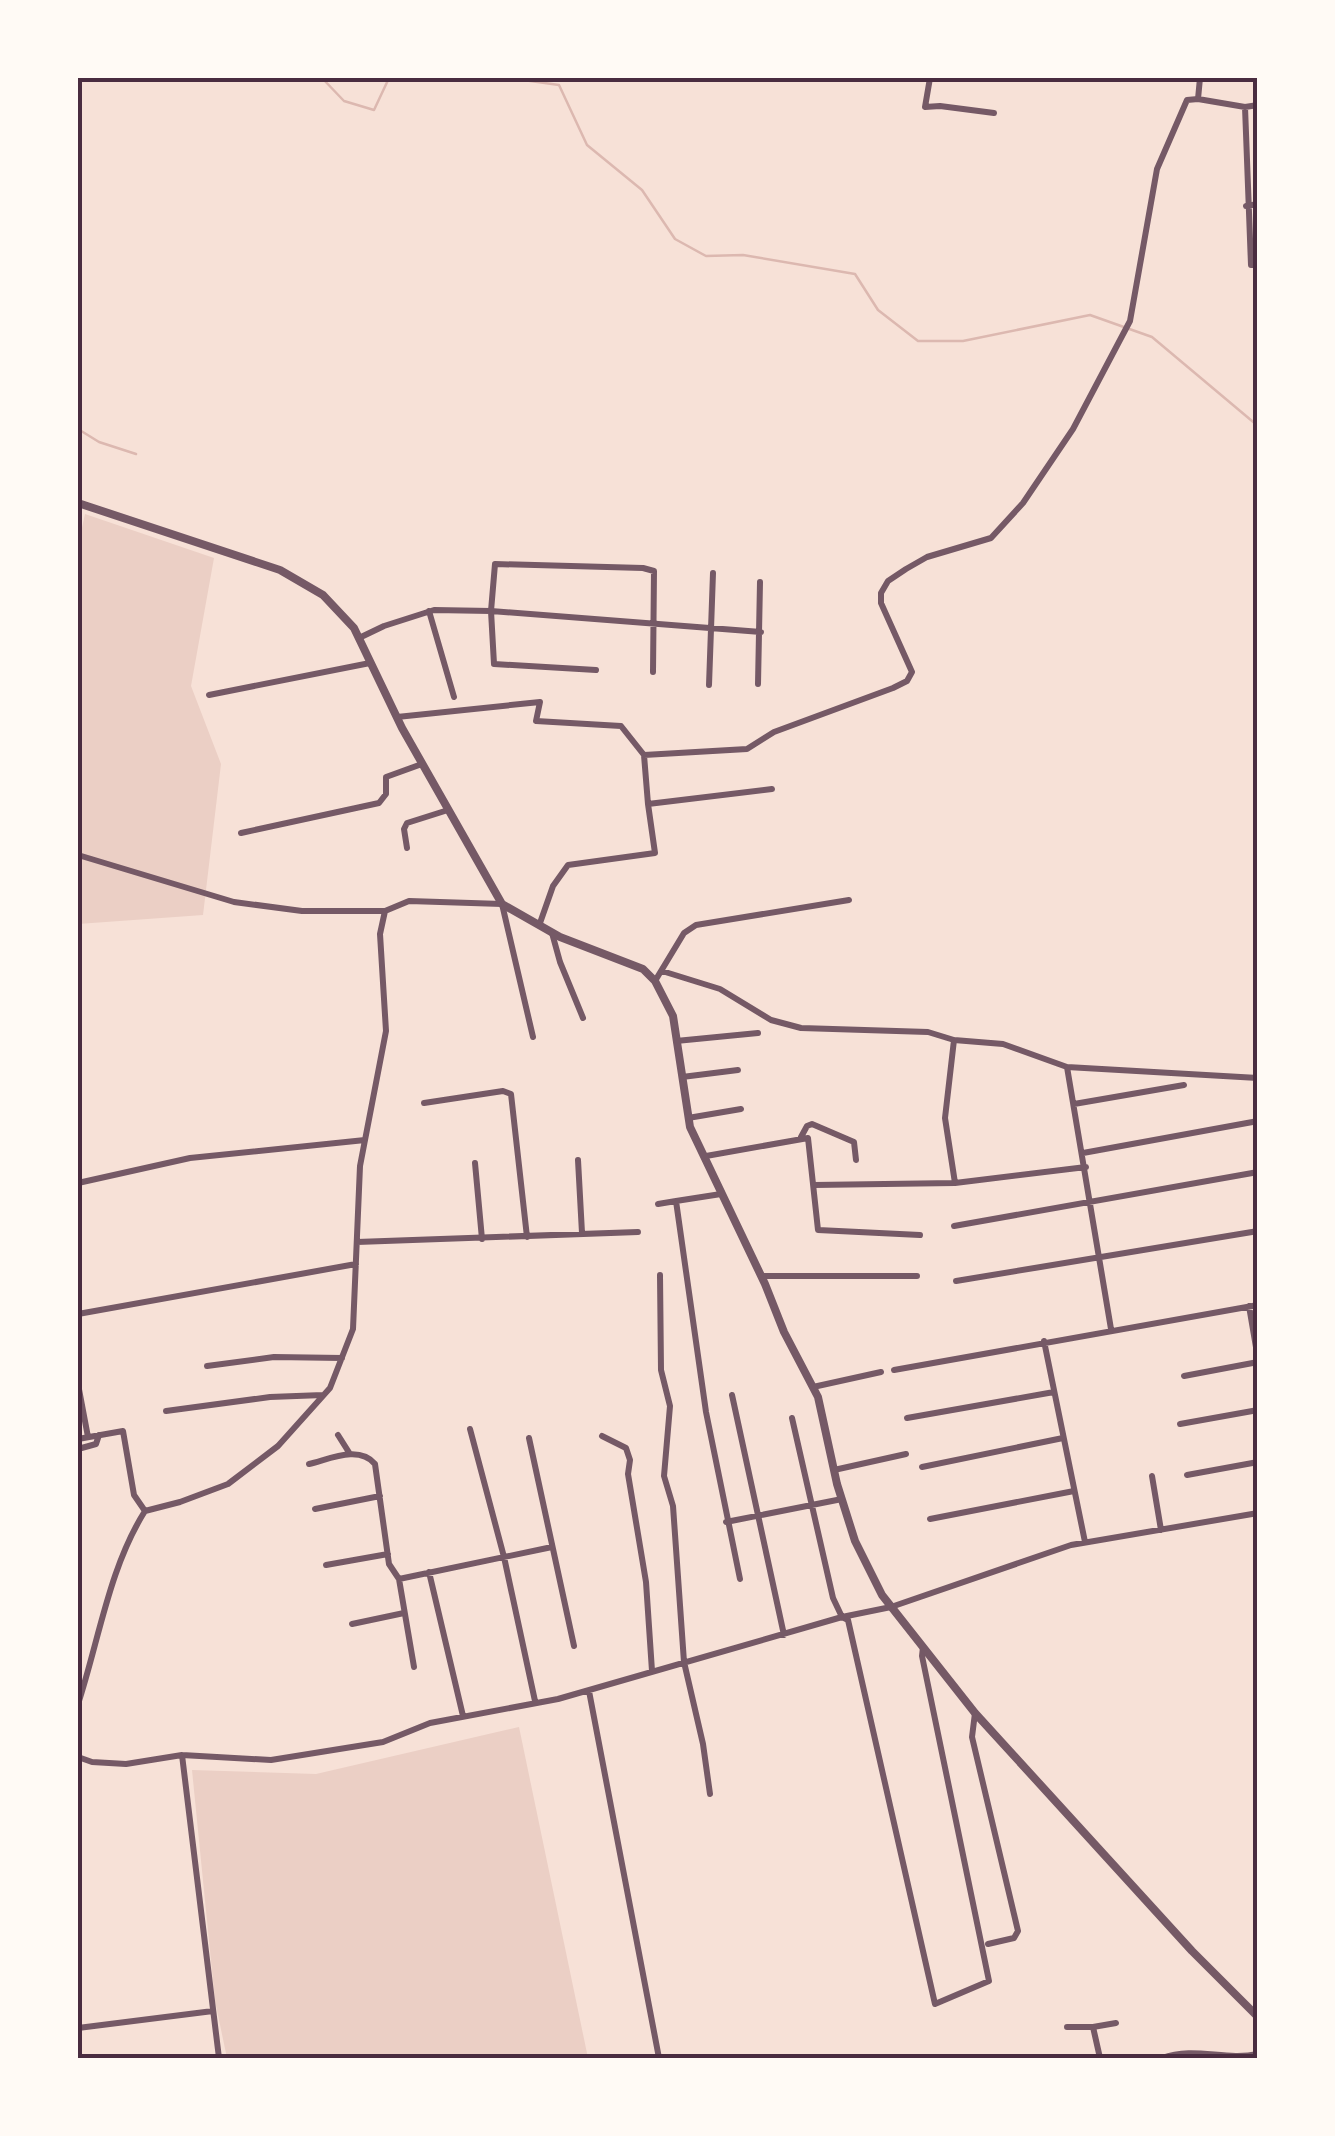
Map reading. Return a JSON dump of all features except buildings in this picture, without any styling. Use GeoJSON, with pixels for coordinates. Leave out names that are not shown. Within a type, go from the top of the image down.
{"type":"FeatureCollection","features":[{"type":"Feature","properties":{"kind":"street"},"geometry":{"type":"LineString","coordinates":[[930,78],[925,107],[994,114]]}},
{"type":"Feature","properties":{"kind":"street"},"geometry":{"type":"LineString","coordinates":[[1198,99],[1199,78]]}},
{"type":"Feature","properties":{"kind":"street"},"geometry":{"type":"LineString","coordinates":[[644,755],[747,748],[774,732],[906,681],[912,672],[909,660],[881,603],[881,593],[888,581],[927,558],[991,538],[1022,503],[1073,429],[1130,321],[1157,169],[1187,100],[1245,108],[1258,105]]}},
{"type":"Feature","properties":{"kind":"street"},"geometry":{"type":"LineString","coordinates":[[1245,108],[1246,206],[1251,265],[1258,265]]}},
{"type":"Feature","properties":{"kind":"street"},"geometry":{"type":"LineString","coordinates":[[1245,156],[1258,154]]}},
{"type":"Feature","properties":{"kind":"street"},"geometry":{"type":"LineString","coordinates":[[1246,206],[1258,204]]}},
{"type":"Feature","properties":{"kind":"street"},"geometry":{"type":"LineString","coordinates":[[78,503],[280,570],[322,595],[354,628],[397,718],[502,904],[533,1037]]}},
{"type":"Feature","properties":{"kind":"street"},"geometry":{"type":"LineString","coordinates":[[596,670],[494,664],[491,611],[495,564],[643,568],[654,572],[653,672]]}},
{"type":"Feature","properties":{"kind":"street"},"geometry":{"type":"LineString","coordinates":[[709,685],[713,573]]}},
{"type":"Feature","properties":{"kind":"street"},"geometry":{"type":"LineString","coordinates":[[758,684],[760,582]]}},
{"type":"Feature","properties":{"kind":"street"},"geometry":{"type":"LineString","coordinates":[[358,638],[430,611],[491,611],[761,632]]}},
{"type":"Feature","properties":{"kind":"street"},"geometry":{"type":"LineString","coordinates":[[430,611],[454,698]]}},
{"type":"Feature","properties":{"kind":"street"},"geometry":{"type":"LineString","coordinates":[[209,695],[370,663]]}},
{"type":"Feature","properties":{"kind":"street"},"geometry":{"type":"LineString","coordinates":[[397,718],[540,702],[536,721],[621,726],[644,755],[655,852],[568,865],[553,886],[540,923]]}},
{"type":"Feature","properties":{"kind":"street"},"geometry":{"type":"LineString","coordinates":[[242,833],[379,803],[386,794],[386,777],[422,764]]}},
{"type":"Feature","properties":{"kind":"street"},"geometry":{"type":"LineString","coordinates":[[648,804],[772,789]]}},
{"type":"Feature","properties":{"kind":"street"},"geometry":{"type":"LineString","coordinates":[[407,848],[407,823],[448,810]]}},
{"type":"Feature","properties":{"kind":"street"},"geometry":{"type":"LineString","coordinates":[[78,854],[234,902],[302,911],[385,912],[409,901],[502,904],[552,932],[643,969],[655,981],[674,1016],[688,1118],[784,1332],[813,1387],[855,1541],[882,1595],[975,1714],[1258,2018]]}},
{"type":"Feature","properties":{"kind":"street"},"geometry":{"type":"LineString","coordinates":[[655,981],[684,933],[696,925],[849,900]]}},
{"type":"Feature","properties":{"kind":"street"},"geometry":{"type":"LineString","coordinates":[[78,1704],[118,1568],[145,1511],[228,1484],[278,1446],[330,1388],[342,1358],[353,1329],[360,1166],[386,1031],[380,934],[385,912]]}},
{"type":"Feature","properties":{"kind":"street"},"geometry":{"type":"LineString","coordinates":[[552,932],[582,1018]]}},
{"type":"Feature","properties":{"kind":"street"},"geometry":{"type":"LineString","coordinates":[[662,970],[720,989],[771,1020],[801,1028],[928,1032],[954,1040],[1003,1044],[1067,1067],[1258,1078]]}},
{"type":"Feature","properties":{"kind":"street"},"geometry":{"type":"LineString","coordinates":[[676,1040],[758,1034]]}},
{"type":"Feature","properties":{"kind":"street"},"geometry":{"type":"LineString","coordinates":[[954,1040],[945,1118],[955,1183]]}},
{"type":"Feature","properties":{"kind":"street"},"geometry":{"type":"LineString","coordinates":[[1067,1067],[1111,1329]]}},
{"type":"Feature","properties":{"kind":"street"},"geometry":{"type":"LineString","coordinates":[[681,1077],[738,1070]]}},
{"type":"Feature","properties":{"kind":"street"},"geometry":{"type":"LineString","coordinates":[[1074,1104],[1184,1085]]}},
{"type":"Feature","properties":{"kind":"street"},"geometry":{"type":"LineString","coordinates":[[424,1103],[503,1091],[511,1094],[526,1237]]}},
{"type":"Feature","properties":{"kind":"street"},"geometry":{"type":"LineString","coordinates":[[688,1118],[741,1108]]}},
{"type":"Feature","properties":{"kind":"street"},"geometry":{"type":"LineString","coordinates":[[1083,1152],[1258,1121]]}},
{"type":"Feature","properties":{"kind":"street"},"geometry":{"type":"LineString","coordinates":[[801,1137],[806,1126],[812,1124],[854,1142],[856,1160]]}},
{"type":"Feature","properties":{"kind":"street"},"geometry":{"type":"LineString","coordinates":[[706,1156],[808,1138],[816,1226],[822,1232],[920,1235]]}},
{"type":"Feature","properties":{"kind":"street"},"geometry":{"type":"LineString","coordinates":[[78,1183],[190,1158],[365,1140]]}},
{"type":"Feature","properties":{"kind":"street"},"geometry":{"type":"LineString","coordinates":[[578,1160],[582,1233]]}},
{"type":"Feature","properties":{"kind":"street"},"geometry":{"type":"LineString","coordinates":[[474,1162],[482,1238]]}},
{"type":"Feature","properties":{"kind":"street"},"geometry":{"type":"LineString","coordinates":[[814,1185],[955,1183],[1086,1167]]}},
{"type":"Feature","properties":{"kind":"street"},"geometry":{"type":"LineString","coordinates":[[954,1226],[1258,1172]]}},
{"type":"Feature","properties":{"kind":"street"},"geometry":{"type":"LineString","coordinates":[[658,1204],[721,1194]]}},
{"type":"Feature","properties":{"kind":"street"},"geometry":{"type":"LineString","coordinates":[[676,1202],[706,1412],[740,1579]]}},
{"type":"Feature","properties":{"kind":"street"},"geometry":{"type":"LineString","coordinates":[[956,1281],[1258,1231]]}},
{"type":"Feature","properties":{"kind":"street"},"geometry":{"type":"LineString","coordinates":[[357,1242],[638,1232]]}},
{"type":"Feature","properties":{"kind":"street"},"geometry":{"type":"LineString","coordinates":[[78,1314],[356,1264]]}},
{"type":"Feature","properties":{"kind":"street"},"geometry":{"type":"LineString","coordinates":[[660,1275],[662,1370],[670,1416],[664,1476],[673,1506],[684,1662],[710,1794]]}},
{"type":"Feature","properties":{"kind":"street"},"geometry":{"type":"LineString","coordinates":[[761,1276],[917,1276]]}},
{"type":"Feature","properties":{"kind":"street"},"geometry":{"type":"LineString","coordinates":[[894,1370],[1253,1306],[1258,1360],[1184,1376]]}},
{"type":"Feature","properties":{"kind":"street"},"geometry":{"type":"LineString","coordinates":[[1044,1341],[1085,1542]]}},
{"type":"Feature","properties":{"kind":"street"},"geometry":{"type":"LineString","coordinates":[[207,1366],[274,1357],[342,1358]]}},
{"type":"Feature","properties":{"kind":"street"},"geometry":{"type":"LineString","coordinates":[[813,1387],[880,1372]]}},
{"type":"Feature","properties":{"kind":"street"},"geometry":{"type":"LineString","coordinates":[[78,1384],[88,1437]]}},
{"type":"Feature","properties":{"kind":"street"},"geometry":{"type":"LineString","coordinates":[[907,1418],[1054,1392]]}},
{"type":"Feature","properties":{"kind":"street"},"geometry":{"type":"LineString","coordinates":[[166,1410],[270,1397],[324,1395]]}},
{"type":"Feature","properties":{"kind":"street"},"geometry":{"type":"LineString","coordinates":[[732,1396],[784,1635]]}},
{"type":"Feature","properties":{"kind":"street"},"geometry":{"type":"LineString","coordinates":[[1180,1424],[1258,1410]]}},
{"type":"Feature","properties":{"kind":"street"},"geometry":{"type":"LineString","coordinates":[[792,1418],[833,1598],[842,1617],[848,1620],[935,2004],[989,1981],[923,1647]]}},
{"type":"Feature","properties":{"kind":"street"},"geometry":{"type":"LineString","coordinates":[[470,1429],[504,1556],[534,1701]]}},
{"type":"Feature","properties":{"kind":"street"},"geometry":{"type":"LineString","coordinates":[[78,1439],[123,1431],[134,1495],[145,1511]]}},
{"type":"Feature","properties":{"kind":"street"},"geometry":{"type":"LineString","coordinates":[[78,1449],[96,1444],[99,1435]]}},
{"type":"Feature","properties":{"kind":"street"},"geometry":{"type":"LineString","coordinates":[[338,1435],[350,1454]]}},
{"type":"Feature","properties":{"kind":"street"},"geometry":{"type":"LineString","coordinates":[[602,1436],[626,1448],[630,1460],[628,1474],[646,1582],[652,1671]]}},
{"type":"Feature","properties":{"kind":"street"},"geometry":{"type":"LineString","coordinates":[[529,1438],[574,1646]]}},
{"type":"Feature","properties":{"kind":"street"},"geometry":{"type":"LineString","coordinates":[[922,1467],[1063,1438]]}},
{"type":"Feature","properties":{"kind":"street"},"geometry":{"type":"LineString","coordinates":[[308,1464],[350,1454],[362,1454],[375,1464],[388,1554],[398,1579],[414,1667]]}},
{"type":"Feature","properties":{"kind":"street"},"geometry":{"type":"LineString","coordinates":[[834,1470],[906,1454]]}},
{"type":"Feature","properties":{"kind":"street"},"geometry":{"type":"LineString","coordinates":[[1187,1475],[1258,1462]]}},
{"type":"Feature","properties":{"kind":"street"},"geometry":{"type":"LineString","coordinates":[[1152,1476],[1161,1530]]}},
{"type":"Feature","properties":{"kind":"street"},"geometry":{"type":"LineString","coordinates":[[930,1519],[1074,1492]]}},
{"type":"Feature","properties":{"kind":"street"},"geometry":{"type":"LineString","coordinates":[[315,1509],[380,1496]]}},
{"type":"Feature","properties":{"kind":"street"},"geometry":{"type":"LineString","coordinates":[[726,1522],[842,1499]]}},
{"type":"Feature","properties":{"kind":"street"},"geometry":{"type":"LineString","coordinates":[[78,1756],[92,1762],[126,1764],[182,1755],[271,1760],[383,1742],[430,1723],[588,1690],[891,1606],[1085,1542],[1258,1514]]}},
{"type":"Feature","properties":{"kind":"street"},"geometry":{"type":"LineString","coordinates":[[398,1579],[552,1548]]}},
{"type":"Feature","properties":{"kind":"street"},"geometry":{"type":"LineString","coordinates":[[326,1565],[388,1554]]}},
{"type":"Feature","properties":{"kind":"street"},"geometry":{"type":"LineString","coordinates":[[429,1572],[463,1716]]}},
{"type":"Feature","properties":{"kind":"street"},"geometry":{"type":"LineString","coordinates":[[352,1624],[404,1613]]}},
{"type":"Feature","properties":{"kind":"street"},"geometry":{"type":"LineString","coordinates":[[588,1690],[658,2058]]}},
{"type":"Feature","properties":{"kind":"street"},"geometry":{"type":"LineString","coordinates":[[975,1714],[972,1737],[1018,1932],[1014,1938],[988,1944]]}},
{"type":"Feature","properties":{"kind":"street"},"geometry":{"type":"LineString","coordinates":[[182,1755],[219,2058]]}},
{"type":"Feature","properties":{"kind":"street"},"geometry":{"type":"LineString","coordinates":[[78,2028],[212,2011]]}},
{"type":"Feature","properties":{"kind":"street"},"geometry":{"type":"LineString","coordinates":[[1066,2027],[1116,2023]]}},
{"type":"Feature","properties":{"kind":"street"},"geometry":{"type":"LineString","coordinates":[[1092,2027],[1100,2058]]}},
{"type":"Feature","properties":{"kind":"street"},"geometry":{"type":"LineString","coordinates":[[1162,2058],[1183,2051],[1258,2054]]}},
{"type":"Feature","properties":{"kind":"shaded area"},"geometry":{"type":"Polygon","coordinates":[[[85,514],[214,558],[191,686],[221,764],[203,915],[78,924],[78,546],[85,514]]]}},
{"type":"Feature","properties":{"kind":"shaded area"},"geometry":{"type":"Polygon","coordinates":[[[519,1727],[588,2058],[227,2058],[215,2001],[192,1770],[316,1774],[519,1727]]]}},
{"type":"Feature","properties":{"kind":"waterway"},"geometry":{"type":"LineString","coordinates":[[322,78],[344,101],[374,110],[389,78]]}},
{"type":"Feature","properties":{"kind":"waterway"},"geometry":{"type":"LineString","coordinates":[[509,78],[559,85],[587,145],[642,190],[675,239],[706,256],[743,255],[855,274],[878,310],[918,341],[963,341],[1090,315],[1152,337],[1258,426]]}},
{"type":"Feature","properties":{"kind":"waterway"},"geometry":{"type":"LineString","coordinates":[[78,429],[99,442],[136,454]]}}]}
